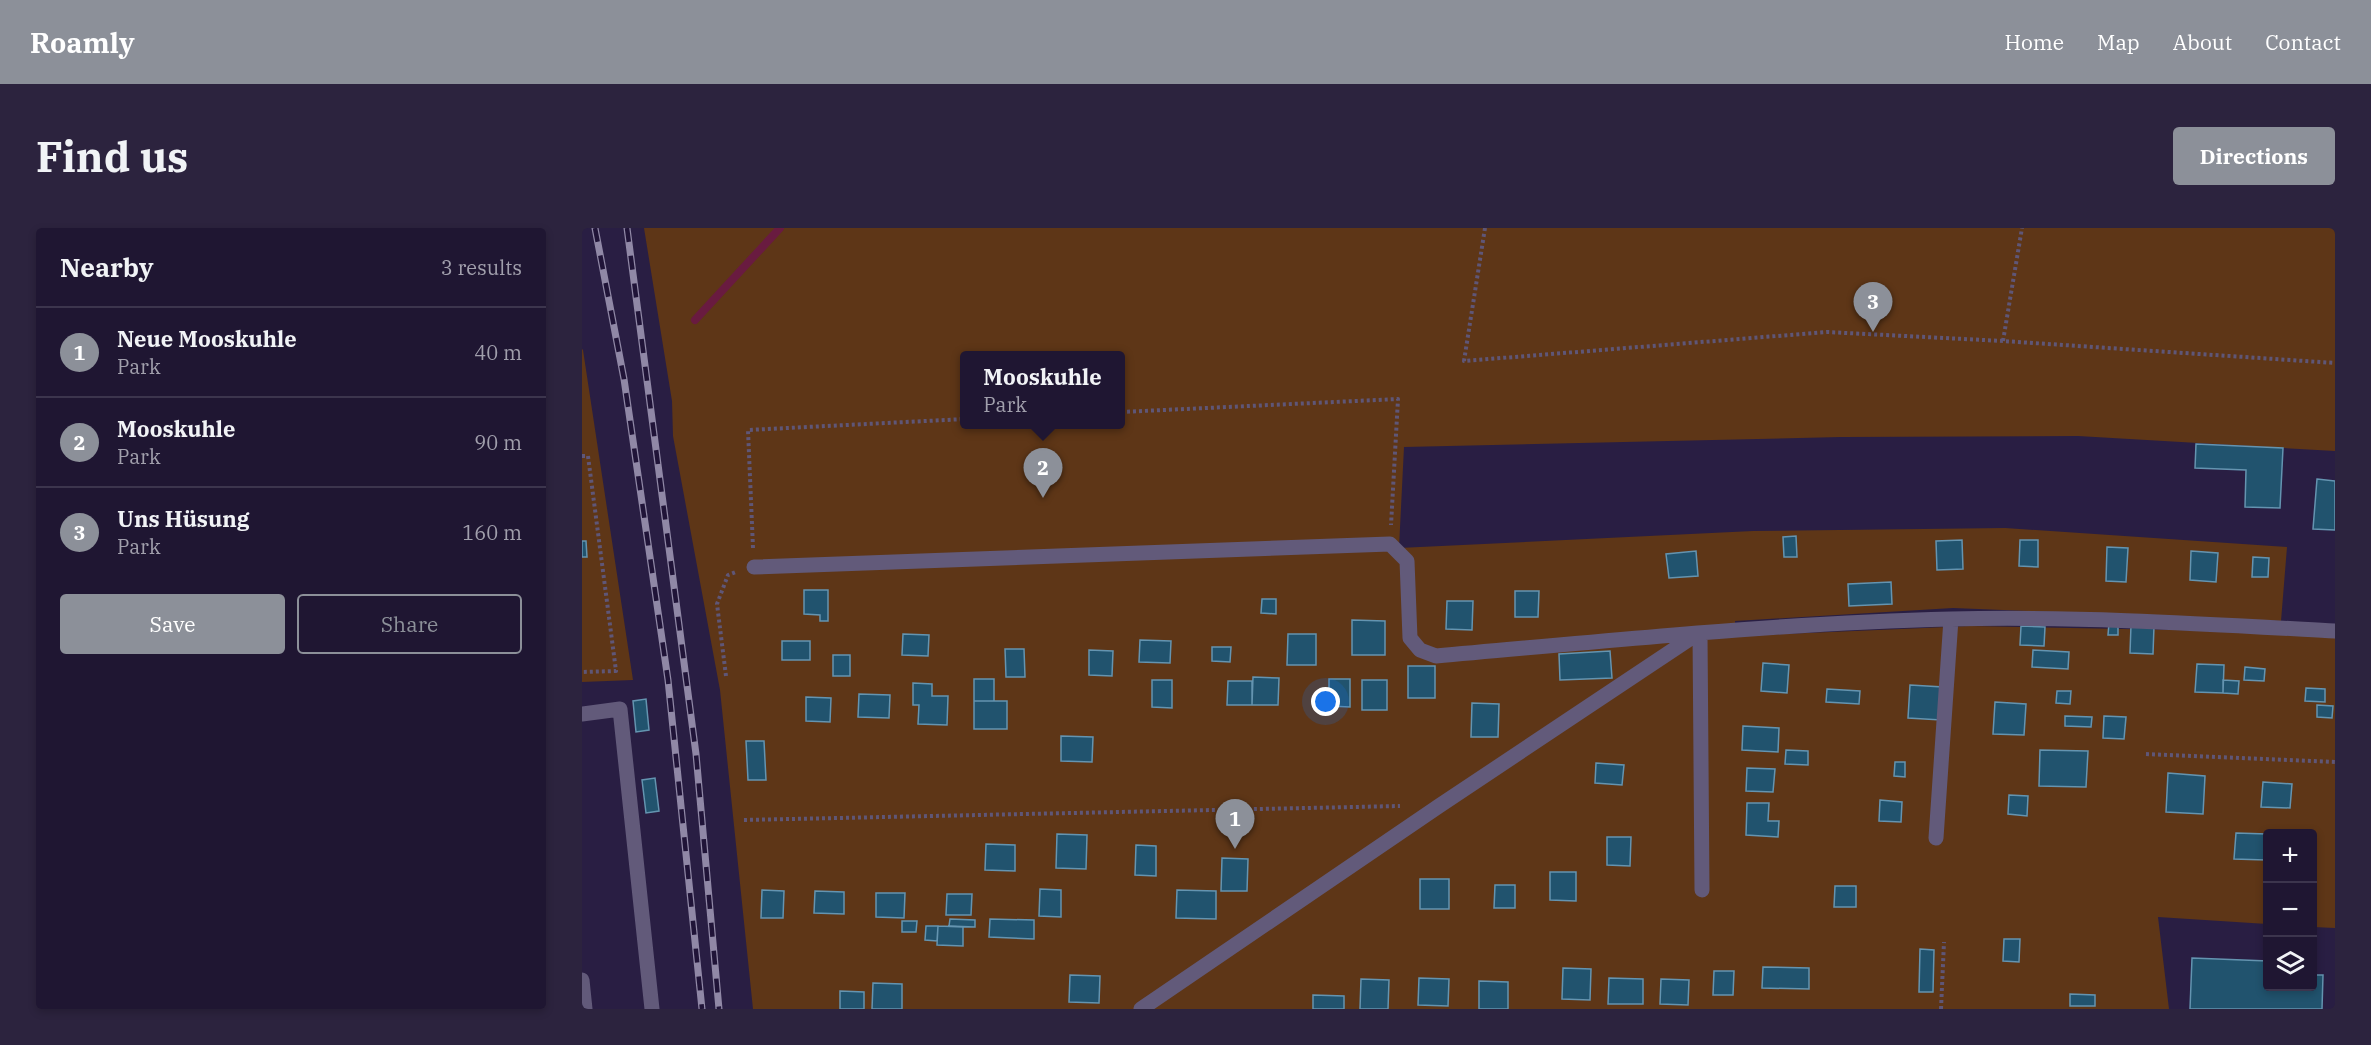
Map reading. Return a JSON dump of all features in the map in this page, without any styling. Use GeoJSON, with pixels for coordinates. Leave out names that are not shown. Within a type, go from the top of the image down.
{"type":"FeatureCollection","features":[{"type":"Feature","properties":{"kind":"lane"},"geometry":{"type":"LineString","coordinates":[[754,567],[1390,544],[1407,561],[1410,638],[1420,650],[1436,656],[1700,633],[1951,619],[2143,620],[2335,631]]}},
{"type":"Feature","properties":{"kind":"lane"},"geometry":{"type":"LineString","coordinates":[[1936,838],[1951,619]]}},
{"type":"Feature","properties":{"kind":"lane"},"geometry":{"type":"LineString","coordinates":[[1141,1009],[1439,806],[1700,633]]}},
{"type":"Feature","properties":{"kind":"lane"},"geometry":{"type":"LineString","coordinates":[[1700,633],[1702,890]]}},
{"type":"Feature","properties":{"kind":"lane"},"geometry":{"type":"LineString","coordinates":[[582,714],[620,709],[652,1009]]}},
{"type":"Feature","properties":{"kind":"lane"},"geometry":{"type":"LineString","coordinates":[[582,980],[585,1009]]}},
{"type":"Feature","properties":{"kind":"path"},"geometry":{"type":"LineString","coordinates":[[1485,228],[1464,361],[1827,332],[2335,363]]}},
{"type":"Feature","properties":{"kind":"path"},"geometry":{"type":"LineString","coordinates":[[2003,341],[2022,228]]}},
{"type":"Feature","properties":{"kind":"path"},"geometry":{"type":"LineString","coordinates":[[1125,412],[1398,399],[1390,544]]}},
{"type":"Feature","properties":{"kind":"path"},"geometry":{"type":"LineString","coordinates":[[726,676],[717,604],[728,575],[754,567],[748,430],[960,419]]}},
{"type":"Feature","properties":{"kind":"path"},"geometry":{"type":"LineString","coordinates":[[582,456],[588,456],[615,670],[582,672]]}},
{"type":"Feature","properties":{"kind":"path"},"geometry":{"type":"LineString","coordinates":[[2146,754],[2335,762]]}},
{"type":"Feature","properties":{"kind":"path"},"geometry":{"type":"LineString","coordinates":[[744,820],[1439,806]]}},
{"type":"Feature","properties":{"kind":"path"},"geometry":{"type":"LineString","coordinates":[[1941,1009],[1944,942]]}},
{"type":"Feature","properties":{"kind":"shaded area"},"geometry":{"type":"Polygon","coordinates":[[[644,228],[2335,228],[2335,451],[2078,436],[1841,437],[1404,447],[1399,548],[1753,531],[2005,528],[2287,547],[2281,621],[1953,608],[1735,621],[1735,636],[1971,626],[2280,632],[2335,637],[2335,928],[2317,927],[2317,829],[2263,829],[2263,924],[2158,917],[2169,1009],[753,1009],[720,690],[673,436],[672,401],[644,228]]]}},
{"type":"Feature","properties":{"kind":"shaded area"},"geometry":{"type":"Polygon","coordinates":[[[583,350],[633,680],[582,682],[583,350]]]}},
{"type":"Feature","properties":{"kind":"building"},"geometry":{"type":"Polygon","coordinates":[[[2196,444],[2283,448],[2280,508],[2245,507],[2246,470],[2195,468],[2196,444]]]}},
{"type":"Feature","properties":{"kind":"building"},"geometry":{"type":"Polygon","coordinates":[[[2317,479],[2335,481],[2335,530],[2313,529],[2317,479]]]}},
{"type":"Feature","properties":{"kind":"building"},"geometry":{"type":"Polygon","coordinates":[[[1796,536],[1797,557],[1784,557],[1783,537],[1796,536]]]}},
{"type":"Feature","properties":{"kind":"building"},"geometry":{"type":"Polygon","coordinates":[[[1962,540],[1963,569],[1937,570],[1936,541],[1962,540]]]}},
{"type":"Feature","properties":{"kind":"building"},"geometry":{"type":"Polygon","coordinates":[[[2020,540],[2038,540],[2038,567],[2019,566],[2020,540]]]}},
{"type":"Feature","properties":{"kind":"building"},"geometry":{"type":"Polygon","coordinates":[[[582,541],[586,541],[587,557],[582,557],[582,541]]]}},
{"type":"Feature","properties":{"kind":"building"},"geometry":{"type":"Polygon","coordinates":[[[2107,547],[2128,548],[2126,582],[2106,581],[2107,547]]]}},
{"type":"Feature","properties":{"kind":"building"},"geometry":{"type":"Polygon","coordinates":[[[1696,551],[1698,576],[1669,578],[1666,554],[1696,551]]]}},
{"type":"Feature","properties":{"kind":"building"},"geometry":{"type":"Polygon","coordinates":[[[2191,551],[2218,553],[2216,582],[2190,580],[2191,551]]]}},
{"type":"Feature","properties":{"kind":"building"},"geometry":{"type":"Polygon","coordinates":[[[2253,557],[2269,558],[2268,577],[2252,577],[2253,557]]]}},
{"type":"Feature","properties":{"kind":"building"},"geometry":{"type":"Polygon","coordinates":[[[1891,582],[1892,604],[1849,606],[1848,584],[1891,582]]]}},
{"type":"Feature","properties":{"kind":"building"},"geometry":{"type":"Polygon","coordinates":[[[804,590],[828,590],[828,621],[820,621],[820,615],[804,614],[804,590]]]}},
{"type":"Feature","properties":{"kind":"building"},"geometry":{"type":"Polygon","coordinates":[[[1515,591],[1539,591],[1538,617],[1515,617],[1515,591]]]}},
{"type":"Feature","properties":{"kind":"building"},"geometry":{"type":"Polygon","coordinates":[[[1262,599],[1276,599],[1276,614],[1261,613],[1262,599]]]}},
{"type":"Feature","properties":{"kind":"building"},"geometry":{"type":"Polygon","coordinates":[[[1447,601],[1473,601],[1472,630],[1446,629],[1447,601]]]}},
{"type":"Feature","properties":{"kind":"building"},"geometry":{"type":"Polygon","coordinates":[[[1352,620],[1385,621],[1385,655],[1352,655],[1352,620]]]}},
{"type":"Feature","properties":{"kind":"building"},"geometry":{"type":"Polygon","coordinates":[[[2109,623],[2118,624],[2118,635],[2108,635],[2109,623]]]}},
{"type":"Feature","properties":{"kind":"building"},"geometry":{"type":"Polygon","coordinates":[[[2131,625],[2154,626],[2153,654],[2130,653],[2131,625]]]}},
{"type":"Feature","properties":{"kind":"building"},"geometry":{"type":"Polygon","coordinates":[[[2021,626],[2045,627],[2044,646],[2020,645],[2021,626]]]}},
{"type":"Feature","properties":{"kind":"building"},"geometry":{"type":"Polygon","coordinates":[[[903,634],[929,635],[928,656],[902,655],[903,634]]]}},
{"type":"Feature","properties":{"kind":"building"},"geometry":{"type":"Polygon","coordinates":[[[1288,634],[1316,634],[1316,665],[1287,665],[1288,634]]]}},
{"type":"Feature","properties":{"kind":"building"},"geometry":{"type":"Polygon","coordinates":[[[1140,640],[1171,641],[1170,663],[1139,662],[1140,640]]]}},
{"type":"Feature","properties":{"kind":"building"},"geometry":{"type":"Polygon","coordinates":[[[782,641],[810,641],[810,660],[782,660],[782,641]]]}},
{"type":"Feature","properties":{"kind":"building"},"geometry":{"type":"Polygon","coordinates":[[[1212,647],[1231,647],[1230,662],[1212,661],[1212,647]]]}},
{"type":"Feature","properties":{"kind":"building"},"geometry":{"type":"Polygon","coordinates":[[[1005,649],[1024,649],[1025,677],[1006,677],[1005,649]]]}},
{"type":"Feature","properties":{"kind":"building"},"geometry":{"type":"Polygon","coordinates":[[[1089,650],[1113,651],[1112,676],[1089,675],[1089,650]]]}},
{"type":"Feature","properties":{"kind":"building"},"geometry":{"type":"Polygon","coordinates":[[[2033,650],[2069,652],[2068,669],[2032,667],[2033,650]]]}},
{"type":"Feature","properties":{"kind":"building"},"geometry":{"type":"Polygon","coordinates":[[[1610,651],[1612,678],[1560,680],[1559,654],[1610,651]]]}},
{"type":"Feature","properties":{"kind":"building"},"geometry":{"type":"Polygon","coordinates":[[[833,655],[850,655],[850,676],[833,676],[833,655]]]}},
{"type":"Feature","properties":{"kind":"building"},"geometry":{"type":"Polygon","coordinates":[[[1763,663],[1789,665],[1787,693],[1761,691],[1763,663]]]}},
{"type":"Feature","properties":{"kind":"building"},"geometry":{"type":"Polygon","coordinates":[[[2197,664],[2224,665],[2223,693],[2195,692],[2197,664]]]}},
{"type":"Feature","properties":{"kind":"building"},"geometry":{"type":"Polygon","coordinates":[[[1408,666],[1435,666],[1435,698],[1408,698],[1408,666]]]}},
{"type":"Feature","properties":{"kind":"building"},"geometry":{"type":"Polygon","coordinates":[[[2245,667],[2265,669],[2264,681],[2244,680],[2245,667]]]}},
{"type":"Feature","properties":{"kind":"building"},"geometry":{"type":"Polygon","coordinates":[[[1253,677],[1279,678],[1278,705],[1252,705],[1253,677]]]}},
{"type":"Feature","properties":{"kind":"building"},"geometry":{"type":"Polygon","coordinates":[[[974,679],[994,679],[994,701],[974,701],[974,679]]]}},
{"type":"Feature","properties":{"kind":"building"},"geometry":{"type":"Polygon","coordinates":[[[1329,679],[1350,679],[1350,707],[1329,706],[1329,679]]]}},
{"type":"Feature","properties":{"kind":"building"},"geometry":{"type":"Polygon","coordinates":[[[1152,680],[1172,680],[1172,708],[1152,707],[1152,680]]]}},
{"type":"Feature","properties":{"kind":"building"},"geometry":{"type":"Polygon","coordinates":[[[1362,680],[1387,680],[1387,710],[1362,710],[1362,680]]]}},
{"type":"Feature","properties":{"kind":"building"},"geometry":{"type":"Polygon","coordinates":[[[2223,680],[2239,681],[2238,694],[2223,693],[2223,680]]]}},
{"type":"Feature","properties":{"kind":"building"},"geometry":{"type":"Polygon","coordinates":[[[1228,681],[1252,681],[1252,705],[1227,705],[1228,681]]]}},
{"type":"Feature","properties":{"kind":"building"},"geometry":{"type":"Polygon","coordinates":[[[913,683],[932,684],[932,696],[948,696],[947,725],[918,724],[919,705],[913,705],[913,683]]]}},
{"type":"Feature","properties":{"kind":"building"},"geometry":{"type":"Polygon","coordinates":[[[1910,685],[1943,687],[1941,720],[1908,718],[1910,685]]]}},
{"type":"Feature","properties":{"kind":"building"},"geometry":{"type":"Polygon","coordinates":[[[2306,688],[2325,689],[2325,702],[2305,701],[2306,688]]]}},
{"type":"Feature","properties":{"kind":"building"},"geometry":{"type":"Polygon","coordinates":[[[1827,689],[1860,691],[1859,704],[1826,702],[1827,689]]]}},
{"type":"Feature","properties":{"kind":"building"},"geometry":{"type":"Polygon","coordinates":[[[2057,691],[2071,691],[2070,704],[2056,703],[2057,691]]]}},
{"type":"Feature","properties":{"kind":"building"},"geometry":{"type":"Polygon","coordinates":[[[859,694],[890,695],[889,718],[858,717],[859,694]]]}},
{"type":"Feature","properties":{"kind":"building"},"geometry":{"type":"Polygon","coordinates":[[[806,697],[831,698],[830,722],[806,721],[806,697]]]}},
{"type":"Feature","properties":{"kind":"building"},"geometry":{"type":"Polygon","coordinates":[[[646,699],[649,730],[636,732],[633,701],[646,699]]]}},
{"type":"Feature","properties":{"kind":"building"},"geometry":{"type":"Polygon","coordinates":[[[974,701],[1007,701],[1007,729],[974,729],[974,701]]]}},
{"type":"Feature","properties":{"kind":"building"},"geometry":{"type":"Polygon","coordinates":[[[1995,702],[2026,704],[2024,735],[1993,734],[1995,702]]]}},
{"type":"Feature","properties":{"kind":"building"},"geometry":{"type":"Polygon","coordinates":[[[1472,703],[1499,704],[1498,737],[1471,737],[1472,703]]]}},
{"type":"Feature","properties":{"kind":"building"},"geometry":{"type":"Polygon","coordinates":[[[2317,705],[2333,706],[2332,718],[2317,717],[2317,705]]]}},
{"type":"Feature","properties":{"kind":"building"},"geometry":{"type":"Polygon","coordinates":[[[2065,716],[2092,717],[2091,727],[2065,726],[2065,716]]]}},
{"type":"Feature","properties":{"kind":"building"},"geometry":{"type":"Polygon","coordinates":[[[2104,716],[2126,717],[2124,739],[2103,738],[2104,716]]]}},
{"type":"Feature","properties":{"kind":"building"},"geometry":{"type":"Polygon","coordinates":[[[1743,726],[1779,728],[1778,752],[1742,750],[1743,726]]]}},
{"type":"Feature","properties":{"kind":"building"},"geometry":{"type":"Polygon","coordinates":[[[1061,736],[1093,737],[1092,762],[1061,761],[1061,736]]]}},
{"type":"Feature","properties":{"kind":"building"},"geometry":{"type":"Polygon","coordinates":[[[746,741],[764,741],[766,780],[748,780],[746,741]]]}},
{"type":"Feature","properties":{"kind":"building"},"geometry":{"type":"Polygon","coordinates":[[[1786,750],[1808,751],[1808,765],[1785,764],[1786,750]]]}},
{"type":"Feature","properties":{"kind":"building"},"geometry":{"type":"Polygon","coordinates":[[[2040,750],[2088,751],[2086,787],[2039,786],[2040,750]]]}},
{"type":"Feature","properties":{"kind":"building"},"geometry":{"type":"Polygon","coordinates":[[[1895,762],[1905,762],[1905,777],[1894,776],[1895,762]]]}},
{"type":"Feature","properties":{"kind":"building"},"geometry":{"type":"Polygon","coordinates":[[[1596,763],[1624,765],[1622,785],[1595,783],[1596,763]]]}},
{"type":"Feature","properties":{"kind":"building"},"geometry":{"type":"Polygon","coordinates":[[[1747,768],[1775,769],[1773,792],[1746,791],[1747,768]]]}},
{"type":"Feature","properties":{"kind":"building"},"geometry":{"type":"Polygon","coordinates":[[[2168,773],[2205,776],[2203,814],[2166,812],[2168,773]]]}},
{"type":"Feature","properties":{"kind":"building"},"geometry":{"type":"Polygon","coordinates":[[[655,778],[659,811],[646,813],[642,780],[655,778]]]}},
{"type":"Feature","properties":{"kind":"building"},"geometry":{"type":"Polygon","coordinates":[[[2263,782],[2292,784],[2290,808],[2261,807],[2263,782]]]}},
{"type":"Feature","properties":{"kind":"building"},"geometry":{"type":"Polygon","coordinates":[[[2009,795],[2028,796],[2027,816],[2008,814],[2009,795]]]}},
{"type":"Feature","properties":{"kind":"building"},"geometry":{"type":"Polygon","coordinates":[[[1880,800],[1902,802],[1901,822],[1879,821],[1880,800]]]}},
{"type":"Feature","properties":{"kind":"building"},"geometry":{"type":"Polygon","coordinates":[[[1747,803],[1769,803],[1768,821],[1779,821],[1778,837],[1746,835],[1747,803]]]}},
{"type":"Feature","properties":{"kind":"building"},"geometry":{"type":"Polygon","coordinates":[[[2236,833],[2263,834],[2263,860],[2234,859],[2236,833]]]}},
{"type":"Feature","properties":{"kind":"building"},"geometry":{"type":"Polygon","coordinates":[[[1057,834],[1087,835],[1086,869],[1056,868],[1057,834]]]}},
{"type":"Feature","properties":{"kind":"building"},"geometry":{"type":"Polygon","coordinates":[[[1607,837],[1631,837],[1630,866],[1607,865],[1607,837]]]}},
{"type":"Feature","properties":{"kind":"building"},"geometry":{"type":"Polygon","coordinates":[[[986,844],[1015,845],[1015,871],[985,870],[986,844]]]}},
{"type":"Feature","properties":{"kind":"building"},"geometry":{"type":"Polygon","coordinates":[[[1136,845],[1156,846],[1156,876],[1135,875],[1136,845]]]}},
{"type":"Feature","properties":{"kind":"building"},"geometry":{"type":"Polygon","coordinates":[[[1222,858],[1248,859],[1247,891],[1221,891],[1222,858]]]}},
{"type":"Feature","properties":{"kind":"building"},"geometry":{"type":"Polygon","coordinates":[[[1550,872],[1576,872],[1576,901],[1550,900],[1550,872]]]}},
{"type":"Feature","properties":{"kind":"building"},"geometry":{"type":"Polygon","coordinates":[[[1420,879],[1449,879],[1449,909],[1420,909],[1420,879]]]}},
{"type":"Feature","properties":{"kind":"building"},"geometry":{"type":"Polygon","coordinates":[[[1495,885],[1515,885],[1515,908],[1494,908],[1495,885]]]}},
{"type":"Feature","properties":{"kind":"building"},"geometry":{"type":"Polygon","coordinates":[[[1835,886],[1856,886],[1856,907],[1834,907],[1835,886]]]}},
{"type":"Feature","properties":{"kind":"building"},"geometry":{"type":"Polygon","coordinates":[[[1040,889],[1061,890],[1061,917],[1039,916],[1040,889]]]}},
{"type":"Feature","properties":{"kind":"building"},"geometry":{"type":"Polygon","coordinates":[[[762,890],[784,891],[783,918],[761,918],[762,890]]]}},
{"type":"Feature","properties":{"kind":"building"},"geometry":{"type":"Polygon","coordinates":[[[1177,890],[1216,891],[1216,919],[1176,918],[1177,890]]]}},
{"type":"Feature","properties":{"kind":"building"},"geometry":{"type":"Polygon","coordinates":[[[815,891],[844,892],[844,914],[814,913],[815,891]]]}},
{"type":"Feature","properties":{"kind":"building"},"geometry":{"type":"Polygon","coordinates":[[[876,893],[905,893],[904,918],[876,917],[876,893]]]}},
{"type":"Feature","properties":{"kind":"building"},"geometry":{"type":"Polygon","coordinates":[[[947,894],[972,894],[971,915],[946,915],[947,894]]]}},
{"type":"Feature","properties":{"kind":"building"},"geometry":{"type":"Polygon","coordinates":[[[950,919],[975,920],[975,927],[949,926],[950,919]]]}},
{"type":"Feature","properties":{"kind":"building"},"geometry":{"type":"Polygon","coordinates":[[[990,919],[1034,920],[1034,939],[989,937],[990,919]]]}},
{"type":"Feature","properties":{"kind":"building"},"geometry":{"type":"Polygon","coordinates":[[[902,921],[917,921],[916,932],[902,932],[902,921]]]}},
{"type":"Feature","properties":{"kind":"building"},"geometry":{"type":"Polygon","coordinates":[[[926,926],[938,926],[937,941],[925,940],[926,926]]]}},
{"type":"Feature","properties":{"kind":"building"},"geometry":{"type":"Polygon","coordinates":[[[938,926],[963,927],[963,946],[937,945],[938,926]]]}},
{"type":"Feature","properties":{"kind":"building"},"geometry":{"type":"Polygon","coordinates":[[[2004,939],[2020,939],[2019,962],[2003,961],[2004,939]]]}},
{"type":"Feature","properties":{"kind":"building"},"geometry":{"type":"Polygon","coordinates":[[[1920,949],[1934,950],[1933,992],[1919,992],[1920,949]]]}},
{"type":"Feature","properties":{"kind":"building"},"geometry":{"type":"Polygon","coordinates":[[[2192,958],[2263,961],[2263,991],[2317,991],[2317,975],[2323,975],[2322,1009],[2190,1009],[2192,958]]]}},
{"type":"Feature","properties":{"kind":"building"},"geometry":{"type":"Polygon","coordinates":[[[1763,967],[1809,968],[1809,989],[1762,988],[1763,967]]]}},
{"type":"Feature","properties":{"kind":"building"},"geometry":{"type":"Polygon","coordinates":[[[1563,968],[1591,969],[1590,1000],[1562,999],[1563,968]]]}},
{"type":"Feature","properties":{"kind":"building"},"geometry":{"type":"Polygon","coordinates":[[[1714,971],[1734,971],[1733,995],[1713,995],[1714,971]]]}},
{"type":"Feature","properties":{"kind":"building"},"geometry":{"type":"Polygon","coordinates":[[[1070,975],[1100,976],[1099,1003],[1069,1002],[1070,975]]]}},
{"type":"Feature","properties":{"kind":"building"},"geometry":{"type":"Polygon","coordinates":[[[1419,978],[1449,979],[1448,1006],[1418,1005],[1419,978]]]}},
{"type":"Feature","properties":{"kind":"building"},"geometry":{"type":"Polygon","coordinates":[[[1609,978],[1643,979],[1643,1004],[1608,1004],[1609,978]]]}},
{"type":"Feature","properties":{"kind":"building"},"geometry":{"type":"Polygon","coordinates":[[[1361,979],[1389,980],[1388,1009],[1360,1009],[1361,979]]]}},
{"type":"Feature","properties":{"kind":"building"},"geometry":{"type":"Polygon","coordinates":[[[1661,979],[1689,980],[1688,1005],[1660,1004],[1661,979]]]}},
{"type":"Feature","properties":{"kind":"building"},"geometry":{"type":"Polygon","coordinates":[[[1479,981],[1508,982],[1508,1009],[1479,1009],[1479,981]]]}},
{"type":"Feature","properties":{"kind":"building"},"geometry":{"type":"Polygon","coordinates":[[[873,983],[902,984],[902,1009],[872,1009],[873,983]]]}},
{"type":"Feature","properties":{"kind":"building"},"geometry":{"type":"Polygon","coordinates":[[[840,991],[864,992],[864,1009],[840,1009],[840,991]]]}},
{"type":"Feature","properties":{"kind":"building"},"geometry":{"type":"Polygon","coordinates":[[[2070,994],[2095,995],[2095,1006],[2070,1006],[2070,994]]]}},
{"type":"Feature","properties":{"kind":"building"},"geometry":{"type":"Polygon","coordinates":[[[1313,995],[1344,996],[1344,1009],[1313,1009],[1313,995]]]}},
{"type":"Feature","properties":{"kind":"waterway"},"geometry":{"type":"LineString","coordinates":[[695,320],[780,228]]}},
{"type":"Feature","properties":{"kind":"railway"},"geometry":{"type":"LineString","coordinates":[[595,228],[624,379],[668,680],[702,1009]]}},
{"type":"Feature","properties":{"kind":"railway"},"geometry":{"type":"LineString","coordinates":[[627,228],[696,754],[719,1009]]}},
{"type":"Feature","properties":{"kind":"place","name":"Uns Hüsung"},"geometry":{"type":"Point","coordinates":[1873,332]}},
{"type":"Feature","properties":{"kind":"place","name":"Mooskuhle"},"geometry":{"type":"Point","coordinates":[1043,498]}},
{"type":"Feature","properties":{"kind":"place","name":"Neue Mooskuhle"},"geometry":{"type":"Point","coordinates":[1235,849]}}]}
